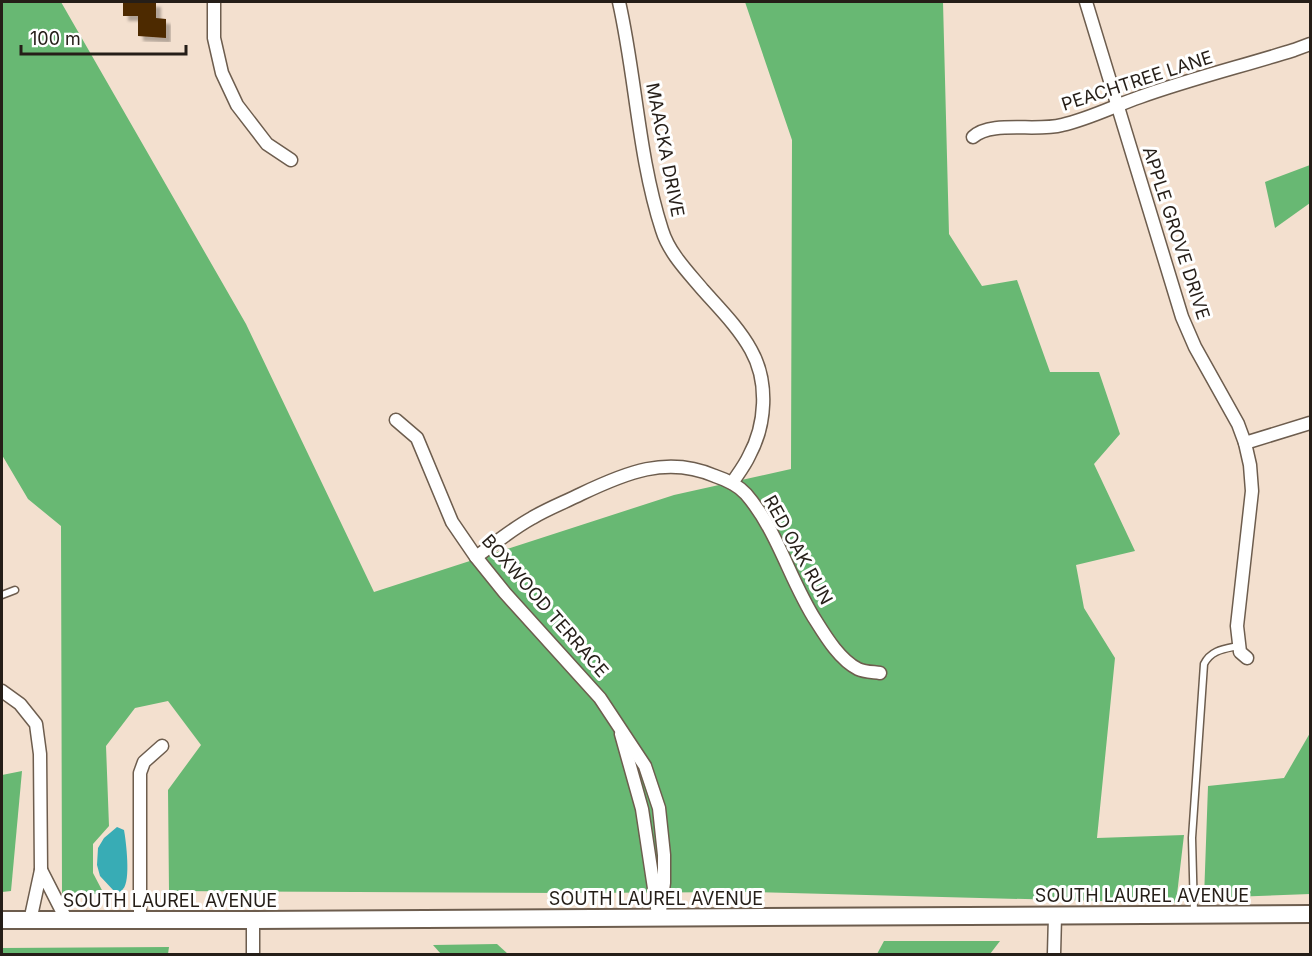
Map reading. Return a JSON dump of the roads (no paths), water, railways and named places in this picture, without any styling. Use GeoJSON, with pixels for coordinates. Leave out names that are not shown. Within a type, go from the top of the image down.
{"type":"FeatureCollection","features":[{"type":"Feature","properties":{"kind":"main road","name":"SOUTH LAUREL AVENUE"},"geometry":{"type":"LineString","coordinates":[[2,920],[253,921],[1311,914]]}},
{"type":"Feature","properties":{"kind":"street"},"geometry":{"type":"LineString","coordinates":[[214,2],[214,38],[222,74],[237,105],[267,144],[291,160]]}},
{"type":"Feature","properties":{"kind":"street","name":"MAACKA DRIVE"},"geometry":{"type":"LineString","coordinates":[[619,2],[650,177],[663,233],[679,262],[738,330],[753,352],[762,384],[764,402],[758,434],[750,455],[732,483]]}},
{"type":"Feature","properties":{"kind":"street","name":"APPLE GROVE DRIVE"},"geometry":{"type":"LineString","coordinates":[[1086,2],[1182,317],[1195,347],[1238,424],[1245,443],[1252,491],[1237,626],[1238,646]]}},
{"type":"Feature","properties":{"kind":"street","name":"PEACHTREE LANE"},"geometry":{"type":"LineString","coordinates":[[973,136],[982,129],[1035,129],[1061,126],[1141,96],[1311,44]]}},
{"type":"Feature","properties":{"kind":"street","name":"BOXWOOD TERRACE"},"geometry":{"type":"LineString","coordinates":[[396,420],[417,438],[452,522],[476,557],[505,593],[600,698],[617,722],[642,809],[652,885],[659,918]]}},
{"type":"Feature","properties":{"kind":"street"},"geometry":{"type":"LineString","coordinates":[[1245,443],[1311,423]]}},
{"type":"Feature","properties":{"kind":"street","name":"RED OAK RUN"},"geometry":{"type":"LineString","coordinates":[[476,557],[530,518],[621,475],[655,467],[687,467],[732,483],[745,493],[768,527],[795,586],[825,635],[858,669],[880,673]]}},
{"type":"Feature","properties":{"kind":"street"},"geometry":{"type":"LineString","coordinates":[[1238,646],[1240,652],[1247,658]]}},
{"type":"Feature","properties":{"kind":"street"},"geometry":{"type":"LineString","coordinates":[[2,691],[20,704],[36,724],[40,753],[41,870],[30,921]]}},
{"type":"Feature","properties":{"kind":"street"},"geometry":{"type":"LineString","coordinates":[[140,921],[140,773],[144,762],[162,746]]}},
{"type":"Feature","properties":{"kind":"street"},"geometry":{"type":"LineString","coordinates":[[41,870],[67,921]]}},
{"type":"Feature","properties":{"kind":"street"},"geometry":{"type":"LineString","coordinates":[[1054,954],[1055,916]]}},
{"type":"Feature","properties":{"kind":"street"},"geometry":{"type":"LineString","coordinates":[[253,921],[253,954]]}},
{"type":"Feature","properties":{"kind":"lane"},"geometry":{"type":"LineString","coordinates":[[2,595],[15,590]]}},
{"type":"Feature","properties":{"kind":"lane"},"geometry":{"type":"LineString","coordinates":[[1194,915],[1192,838],[1204,664],[1211,654],[1238,646]]}},
{"type":"Feature","properties":{"kind":"water"},"geometry":{"type":"Polygon","coordinates":[[[117,827],[124,830],[127,861],[127,878],[119,892],[114,891],[100,876],[97,865],[98,848],[104,838],[117,827]]]}}]}
